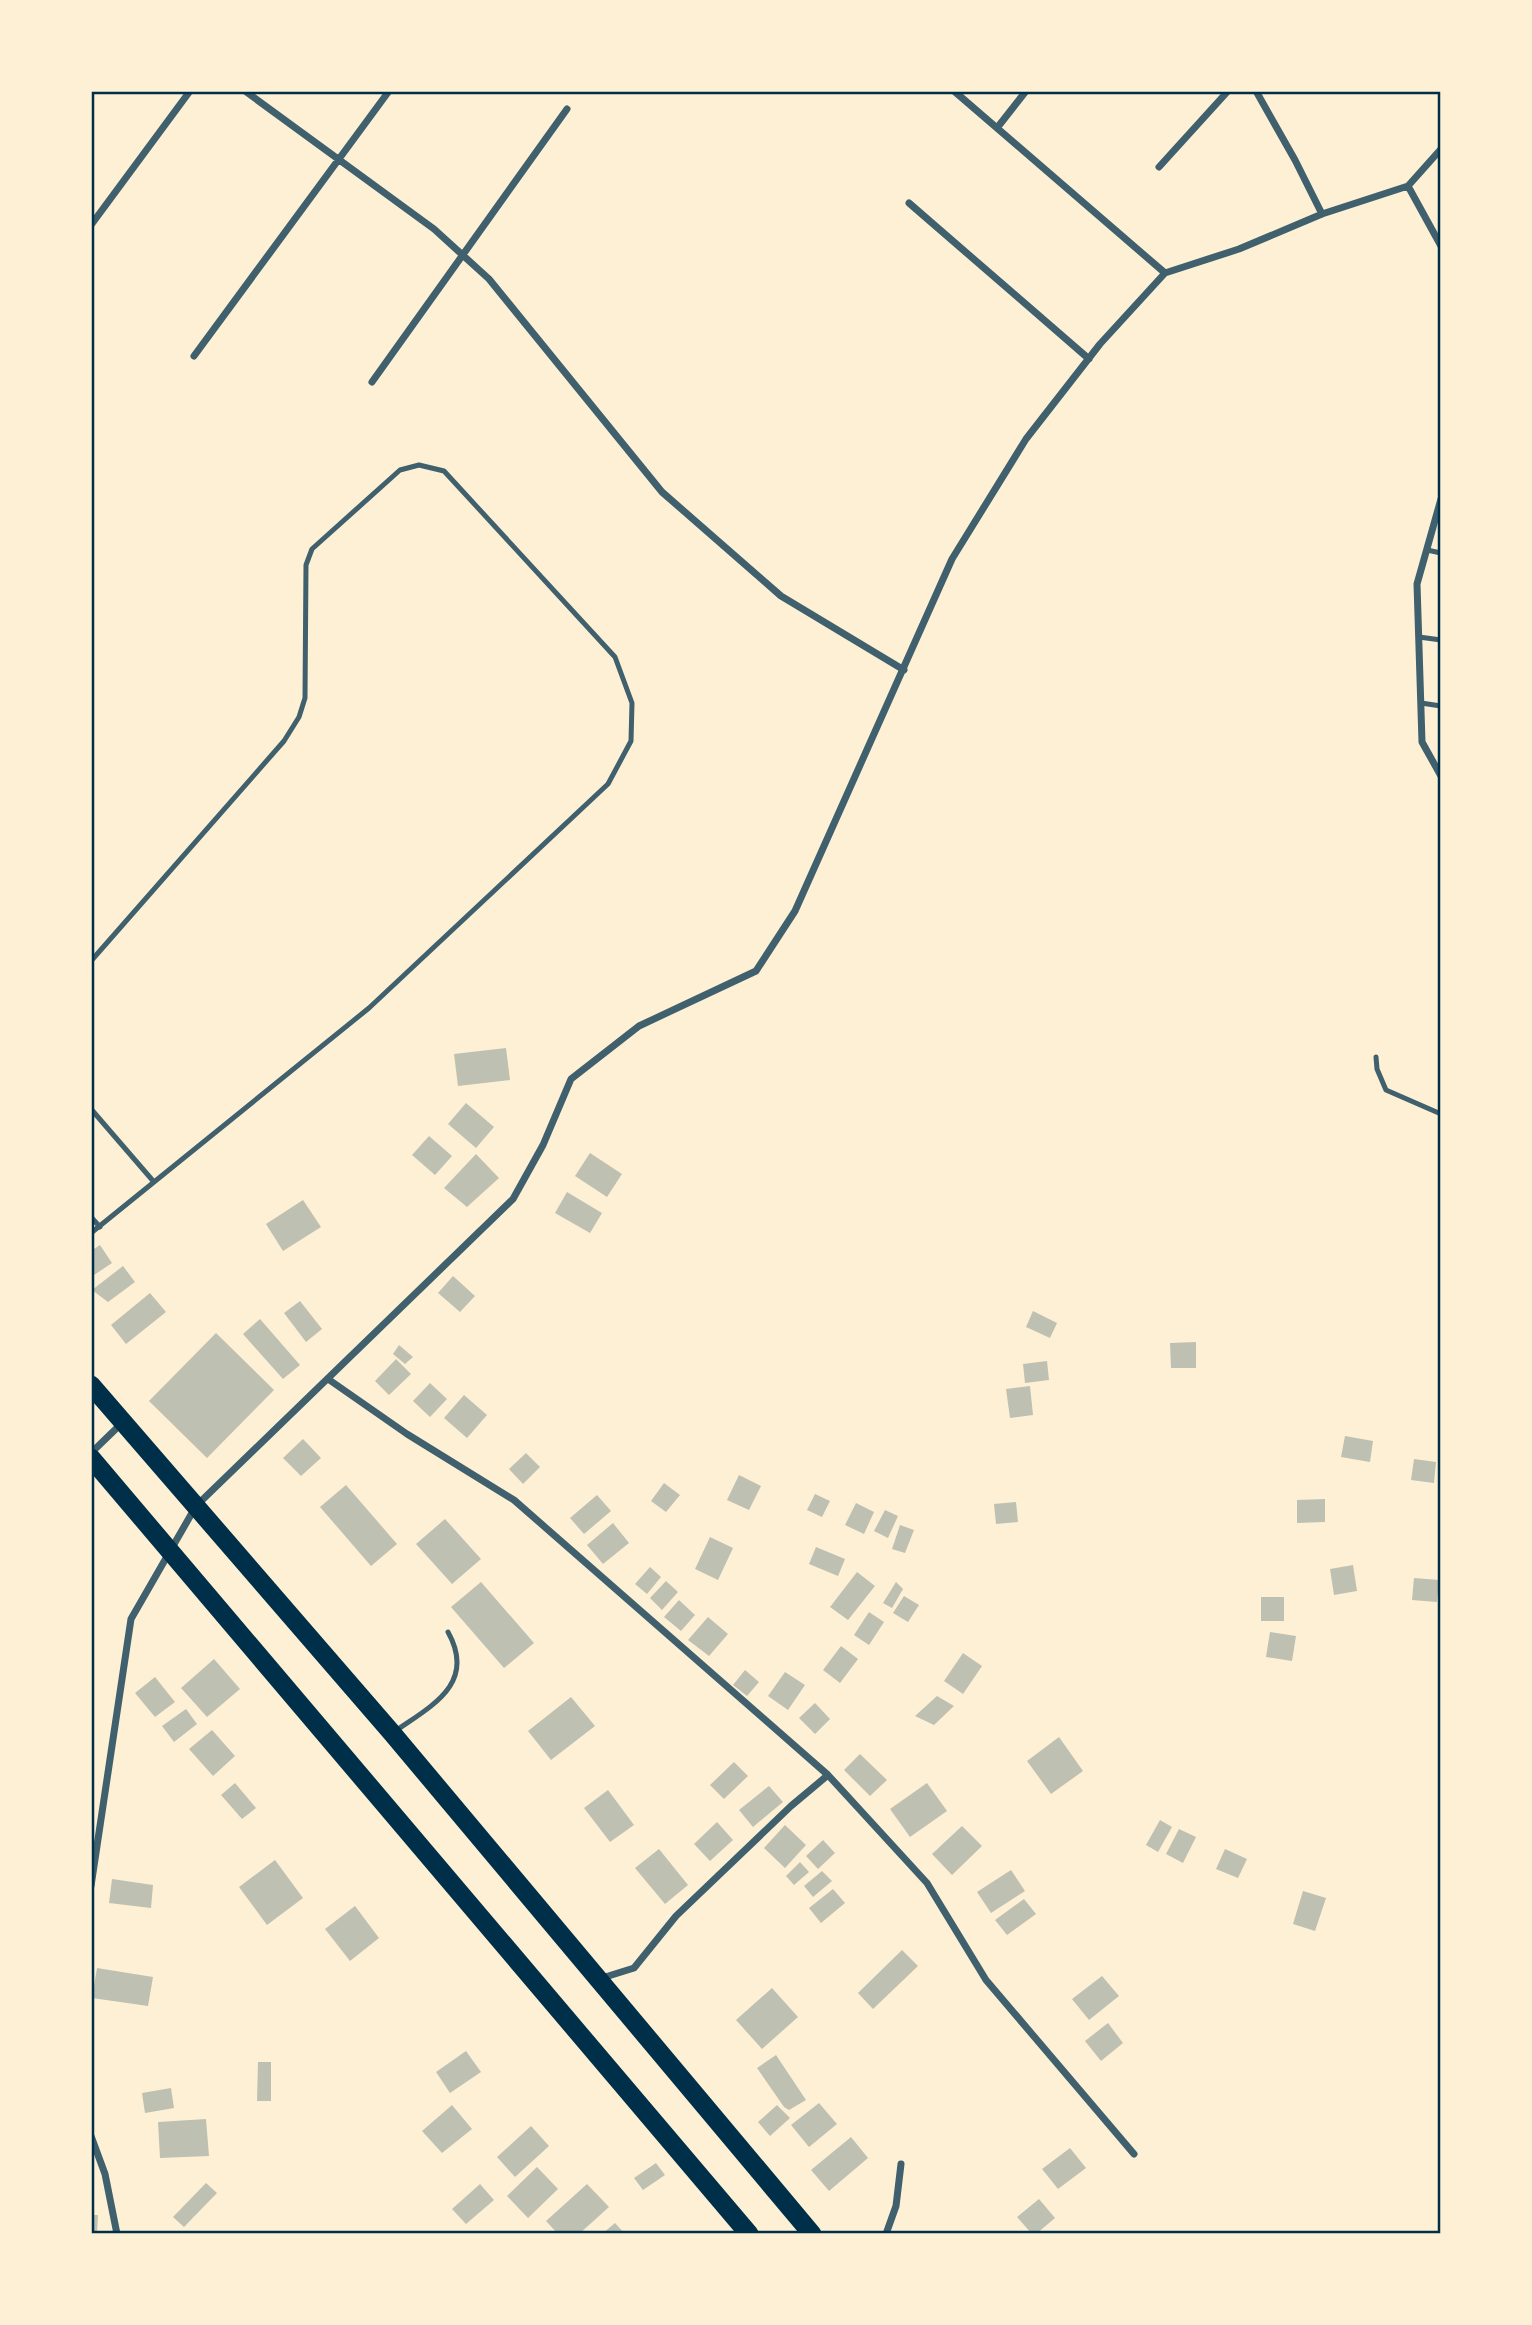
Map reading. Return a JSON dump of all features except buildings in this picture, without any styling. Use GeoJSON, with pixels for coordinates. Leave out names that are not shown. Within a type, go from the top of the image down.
{"type":"FeatureCollection","features":[{"type":"Feature","properties":{"kind":"highway"},"geometry":{"type":"LineString","coordinates":[[91,1385],[392,1733],[812,2234]]}},
{"type":"Feature","properties":{"kind":"highway"},"geometry":{"type":"LineString","coordinates":[[91,1458],[749,2234]]}},
{"type":"Feature","properties":{"kind":"street"},"geometry":{"type":"LineString","coordinates":[[91,225],[190,91]]}},
{"type":"Feature","properties":{"kind":"street"},"geometry":{"type":"LineString","coordinates":[[244,91],[434,229],[489,279],[663,492],[781,596],[904,670]]}},
{"type":"Feature","properties":{"kind":"street"},"geometry":{"type":"LineString","coordinates":[[194,356],[389,91]]}},
{"type":"Feature","properties":{"kind":"street"},"geometry":{"type":"LineString","coordinates":[[954,91],[1165,273]]}},
{"type":"Feature","properties":{"kind":"street"},"geometry":{"type":"LineString","coordinates":[[997,128],[1026,91]]}},
{"type":"Feature","properties":{"kind":"street"},"geometry":{"type":"LineString","coordinates":[[1160,167],[1228,91]]}},
{"type":"Feature","properties":{"kind":"street"},"geometry":{"type":"LineString","coordinates":[[1256,91],[1322,214]]}},
{"type":"Feature","properties":{"kind":"street"},"geometry":{"type":"LineString","coordinates":[[372,382],[567,110]]}},
{"type":"Feature","properties":{"kind":"street"},"geometry":{"type":"LineString","coordinates":[[91,1886],[131,1619],[196,1506],[513,1199],[543,1145],[571,1079],[639,1026],[756,971],[795,911],[952,559],[1026,439],[1089,359],[1165,273],[1240,249],[1322,214],[1408,186],[1441,149]]}},
{"type":"Feature","properties":{"kind":"street"},"geometry":{"type":"LineString","coordinates":[[1408,186],[1441,246]]}},
{"type":"Feature","properties":{"kind":"street"},"geometry":{"type":"LineString","coordinates":[[909,202],[1089,359]]}},
{"type":"Feature","properties":{"kind":"street"},"geometry":{"type":"LineString","coordinates":[[1441,499],[1418,584],[1422,742],[1441,776]]}},
{"type":"Feature","properties":{"kind":"street"},"geometry":{"type":"LineString","coordinates":[[328,1379],[407,1434],[514,1500],[828,1775],[926,1884],[986,1980],[1134,2154]]}},
{"type":"Feature","properties":{"kind":"street"},"geometry":{"type":"LineString","coordinates":[[91,1453],[123,1422]]}},
{"type":"Feature","properties":{"kind":"street"},"geometry":{"type":"LineString","coordinates":[[597,1980],[634,1968],[676,1916],[791,1806],[828,1775]]}},
{"type":"Feature","properties":{"kind":"street"},"geometry":{"type":"LineString","coordinates":[[91,2136],[105,2174],[117,2234]]}},
{"type":"Feature","properties":{"kind":"street"},"geometry":{"type":"LineString","coordinates":[[886,2234],[896,2206],[901,2164]]}},
{"type":"Feature","properties":{"kind":"lane"},"geometry":{"type":"LineString","coordinates":[[91,961],[284,741],[299,718],[306,698],[306,565],[313,549],[400,470],[419,465],[444,471],[615,657],[632,703],[631,741],[608,784],[369,1008],[91,1233]]}},
{"type":"Feature","properties":{"kind":"lane"},"geometry":{"type":"LineString","coordinates":[[1427,551],[1441,552]]}},
{"type":"Feature","properties":{"kind":"lane"},"geometry":{"type":"LineString","coordinates":[[1419,636],[1441,640]]}},
{"type":"Feature","properties":{"kind":"lane"},"geometry":{"type":"LineString","coordinates":[[1421,703],[1441,706]]}},
{"type":"Feature","properties":{"kind":"lane"},"geometry":{"type":"LineString","coordinates":[[1376,1057],[1377,1069],[1386,1090],[1441,1114]]}},
{"type":"Feature","properties":{"kind":"lane"},"geometry":{"type":"LineString","coordinates":[[91,1109],[154,1182]]}},
{"type":"Feature","properties":{"kind":"lane"},"geometry":{"type":"LineString","coordinates":[[91,1217],[100,1227]]}},
{"type":"Feature","properties":{"kind":"lane"},"geometry":{"type":"LineString","coordinates":[[392,1733],[443,1698],[453,1682],[457,1666],[456,1646],[448,1632]]}}]}
